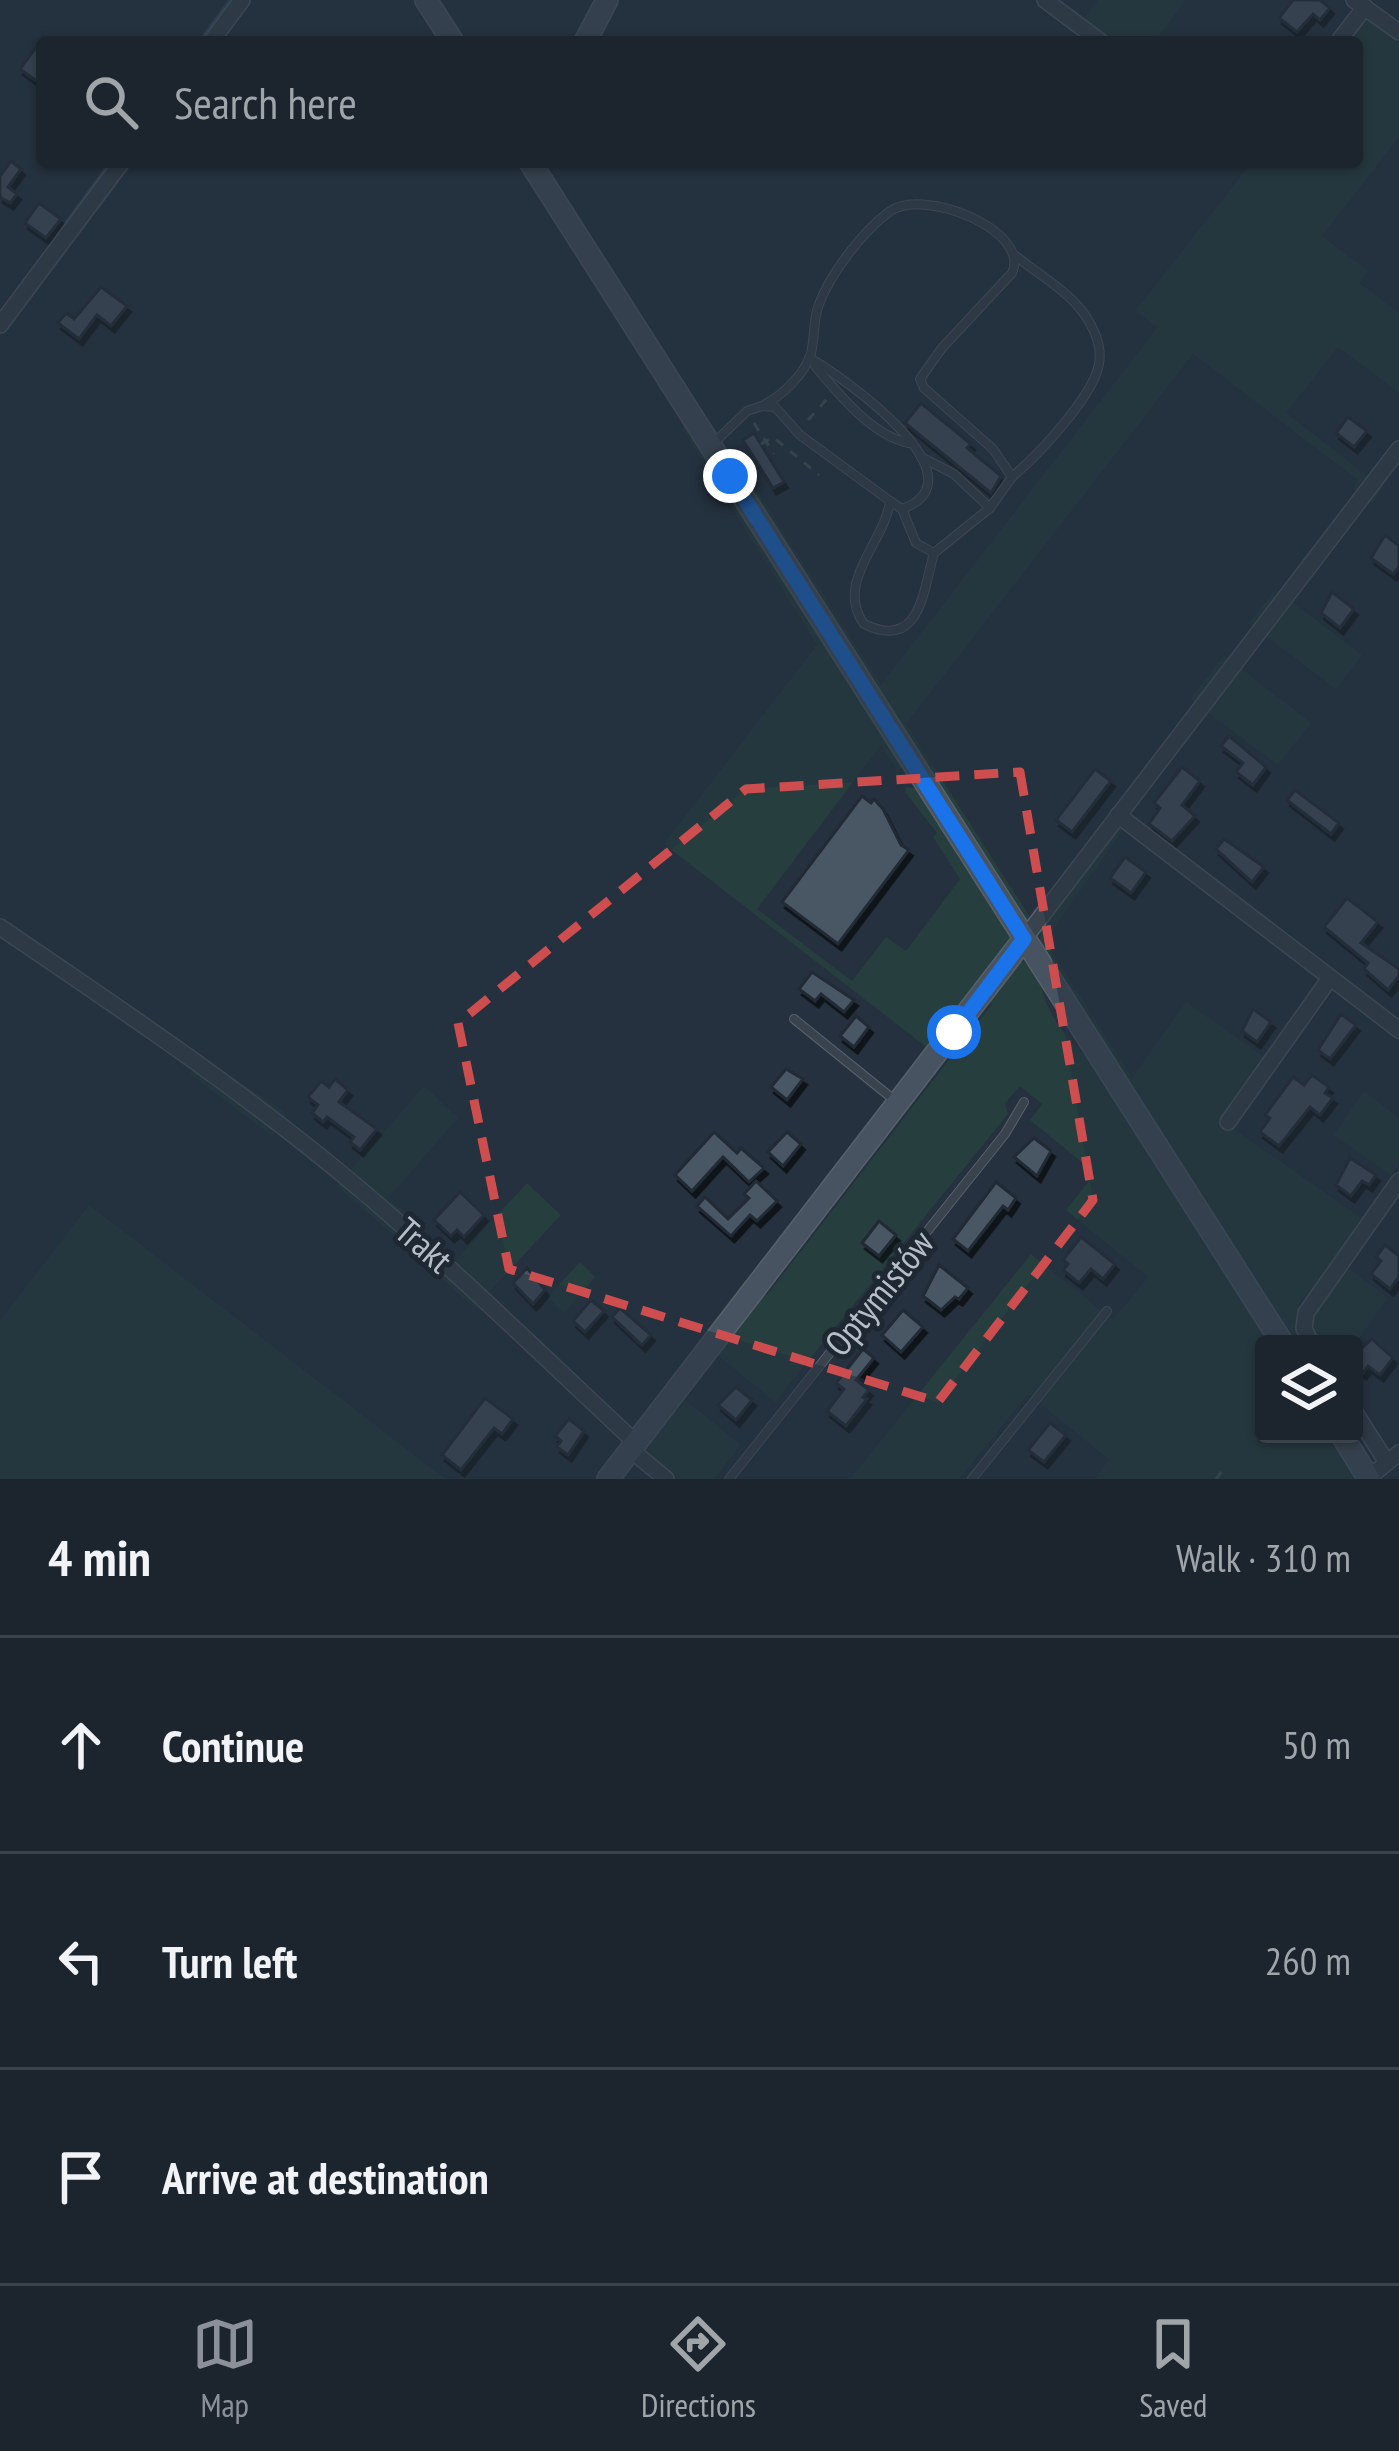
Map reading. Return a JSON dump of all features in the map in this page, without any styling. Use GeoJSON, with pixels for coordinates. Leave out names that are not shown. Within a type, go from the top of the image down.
{"type":"FeatureCollection","features":[{"type":"Feature","properties":{"kind":"main road"},"geometry":{"type":"LineString","coordinates":[[426,0],[449,36]]}},
{"type":"Feature","properties":{"kind":"main road"},"geometry":{"type":"LineString","coordinates":[[588,36],[607,0]]}},
{"type":"Feature","properties":{"kind":"main road"},"geometry":{"type":"LineString","coordinates":[[534,168],[1277,1335]]}},
{"type":"Feature","properties":{"kind":"main road"},"geometry":{"type":"LineString","coordinates":[[608,1479],[1024,939]]}},
{"type":"Feature","properties":{"kind":"main road"},"geometry":{"type":"LineString","coordinates":[[1346,1443],[1368,1479]]}},
{"type":"Feature","properties":{"kind":"street"},"geometry":{"type":"LineString","coordinates":[[215,36],[242,0]]}},
{"type":"Feature","properties":{"kind":"street"},"geometry":{"type":"LineString","coordinates":[[1045,0],[1093,36]]}},
{"type":"Feature","properties":{"kind":"street"},"geometry":{"type":"LineString","coordinates":[[1341,36],[1359,4],[1399,32]]}},
{"type":"Feature","properties":{"kind":"street"},"geometry":{"type":"LineString","coordinates":[[0,325],[118,168]]}},
{"type":"Feature","properties":{"kind":"street"},"geometry":{"type":"LineString","coordinates":[[1024,939],[1399,449]]}},
{"type":"Feature","properties":{"kind":"street"},"geometry":{"type":"LineString","coordinates":[[1118,815],[1399,1030]]}},
{"type":"Feature","properties":{"kind":"street","name":"Trakt"},"geometry":{"type":"LineString","coordinates":[[0,927],[196,1064],[358,1187],[470,1285],[666,1479]]}},
{"type":"Feature","properties":{"kind":"street"},"geometry":{"type":"LineString","coordinates":[[1228,1122],[1330,978]]}},
{"type":"Feature","properties":{"kind":"street"},"geometry":{"type":"LineString","coordinates":[[1307,1335],[1306,1313],[1399,1181]]}},
{"type":"Feature","properties":{"kind":"street"},"geometry":{"type":"LineString","coordinates":[[1363,1422],[1393,1457],[1368,1479]]}},
{"type":"Feature","properties":{"kind":"lane"},"geometry":{"type":"LineString","coordinates":[[710,446],[747,411],[785,391],[809,358],[814,324],[827,289],[882,217],[898,205],[928,202],[994,232],[1072,300],[1092,327],[1100,358],[1087,390],[1031,460],[990,508],[934,553],[919,611],[904,628],[882,632],[864,624],[855,604],[858,574],[883,530],[890,501]]}},
{"type":"Feature","properties":{"kind":"lane"},"geometry":{"type":"LineString","coordinates":[[1012,477],[993,449],[924,388],[920,379],[942,348],[1012,274],[1015,255]]}},
{"type":"Feature","properties":{"kind":"lane"},"geometry":{"type":"LineString","coordinates":[[809,358],[836,390],[886,434],[910,443]]}},
{"type":"Feature","properties":{"kind":"lane"},"geometry":{"type":"LineString","coordinates":[[809,358],[885,411],[921,457],[928,472],[926,486],[912,505],[902,509]]}},
{"type":"Feature","properties":{"kind":"lane"},"geometry":{"type":"LineString","coordinates":[[763,406],[775,407],[800,435],[902,509],[916,543],[934,553]]}},
{"type":"Feature","properties":{"kind":"lane"},"geometry":{"type":"LineString","coordinates":[[921,457],[954,474],[990,508]]}},
{"type":"Feature","properties":{"kind":"lane"},"geometry":{"type":"LineString","coordinates":[[794,1019],[899,1104]]}},
{"type":"Feature","properties":{"kind":"lane","name":"Optymistów"},"geometry":{"type":"LineString","coordinates":[[728,1479],[1005,1134],[1024,1102]]}},
{"type":"Feature","properties":{"kind":"lane"},"geometry":{"type":"LineString","coordinates":[[972,1479],[1107,1311]]}},
{"type":"Feature","properties":{"kind":"path"},"geometry":{"type":"LineString","coordinates":[[808,420],[836,390]]}},
{"type":"Feature","properties":{"kind":"path"},"geometry":{"type":"LineString","coordinates":[[747,411],[771,456],[784,446]]}},
{"type":"Feature","properties":{"kind":"path"},"geometry":{"type":"LineString","coordinates":[[763,442],[772,437],[819,475]]}},
{"type":"Feature","properties":{"kind":"path"},"geometry":{"type":"LineString","coordinates":[[1216,1479],[1226,1466]]}},
{"type":"Feature","properties":{"kind":"highlighted area"},"geometry":{"type":"Polygon","coordinates":[[[1020,772],[1093,1200],[938,1402],[509,1269],[458,1023],[746,789],[1020,772]]]}},
{"type":"Feature","properties":{"kind":"green space"},"geometry":{"type":"Polygon","coordinates":[[[1098,0],[1186,0],[1159,36],[1085,36],[1076,29],[1098,0]]]}},
{"type":"Feature","properties":{"kind":"green space"},"geometry":{"type":"Polygon","coordinates":[[[1374,6],[1399,23],[1399,137],[1322,236],[1368,271],[1359,283],[1399,313],[1399,393],[1338,347],[1286,413],[1383,488],[1372,503],[1353,489],[1358,480],[1193,354],[906,724],[1032,920],[1021,920],[724,449],[728,446],[881,685],[1157,328],[1136,310],[1247,168],[1363,168],[1363,36],[1350,36],[1374,6]]]}},
{"type":"Feature","properties":{"kind":"green space"},"geometry":{"type":"Polygon","coordinates":[[[687,421],[902,764],[896,776],[881,745],[757,909],[852,981],[886,937],[906,951],[960,879],[906,787],[919,789],[1014,940],[919,1062],[925,1046],[664,844],[817,645],[682,427],[687,421]]]}},
{"type":"Feature","properties":{"kind":"green space"},"geometry":{"type":"Polygon","coordinates":[[[1275,589],[1362,655],[1336,689],[1249,623],[1275,589]]]}},
{"type":"Feature","properties":{"kind":"green space"},"geometry":{"type":"Polygon","coordinates":[[[1224,655],[1311,723],[1278,765],[1190,699],[1224,655]]]}},
{"type":"Feature","properties":{"kind":"green space"},"geometry":{"type":"Polygon","coordinates":[[[1117,827],[1124,828],[1045,941],[1132,1078],[1186,1002],[1264,1057],[1221,1120],[1361,1218],[1310,1299],[1303,1298],[1298,1305],[1305,1335],[1285,1335],[1039,948],[1041,929],[1117,827]]]}},
{"type":"Feature","properties":{"kind":"green space"},"geometry":{"type":"Polygon","coordinates":[[[1029,960],[1053,1016],[1100,1071],[1269,1335],[1255,1335],[1255,1443],[1338,1443],[1355,1470],[1354,1479],[1095,1479],[1109,1459],[1028,1394],[959,1479],[850,1479],[1031,1254],[1113,1320],[1148,1277],[1066,1210],[1095,1173],[1030,1120],[1042,1104],[1020,1086],[1005,1103],[1008,1114],[775,1402],[699,1340],[746,1279],[767,1295],[992,1004],[987,999],[1018,963],[1029,960]]]}},
{"type":"Feature","properties":{"kind":"green space"},"geometry":{"type":"Polygon","coordinates":[[[201,1057],[284,1111],[285,1120],[272,1136],[190,1074],[201,1057]]]}},
{"type":"Feature","properties":{"kind":"green space"},"geometry":{"type":"Polygon","coordinates":[[[424,1086],[458,1118],[387,1199],[423,1225],[405,1245],[337,1186],[424,1086]]]}},
{"type":"Feature","properties":{"kind":"green space"},"geometry":{"type":"Polygon","coordinates":[[[1364,1091],[1399,1118],[1399,1164],[1391,1175],[1334,1135],[1364,1091]]]}},
{"type":"Feature","properties":{"kind":"green space"},"geometry":{"type":"Polygon","coordinates":[[[527,1183],[561,1215],[474,1308],[440,1277],[527,1183]]]}},
{"type":"Feature","properties":{"kind":"green space"},"geometry":{"type":"Polygon","coordinates":[[[89,1205],[446,1479],[0,1479],[0,1321],[89,1205]]]}},
{"type":"Feature","properties":{"kind":"green space"},"geometry":{"type":"Polygon","coordinates":[[[580,1262],[595,1277],[564,1313],[548,1297],[580,1262]]]}},
{"type":"Feature","properties":{"kind":"green space"},"geometry":{"type":"Polygon","coordinates":[[[1343,1264],[1388,1298],[1361,1335],[1313,1335],[1314,1312],[1343,1264]]]}},
{"type":"Feature","properties":{"kind":"green space"},"geometry":{"type":"Polygon","coordinates":[[[656,1397],[676,1412],[685,1400],[741,1445],[714,1479],[679,1479],[639,1463],[650,1446],[632,1427],[656,1397]]]}},
{"type":"Feature","properties":{"kind":"building"},"geometry":{"type":"Polygon","coordinates":[[[1293,0],[1320,0],[1330,8],[1320,20],[1313,14],[1297,32],[1279,18],[1293,0]]]}},
{"type":"Feature","properties":{"kind":"building"},"geometry":{"type":"Polygon","coordinates":[[[36,47],[36,81],[20,69],[36,47]]]}},
{"type":"Feature","properties":{"kind":"building"},"geometry":{"type":"Polygon","coordinates":[[[11,161],[21,169],[8,187],[17,194],[10,203],[0,197],[0,176],[11,161]]]}},
{"type":"Feature","properties":{"kind":"building"},"geometry":{"type":"Polygon","coordinates":[[[39,203],[61,219],[46,238],[25,223],[39,203]]]}},
{"type":"Feature","properties":{"kind":"building"},"geometry":{"type":"Polygon","coordinates":[[[101,287],[127,306],[111,326],[97,315],[79,339],[58,323],[66,313],[74,319],[101,287]]]}},
{"type":"Feature","properties":{"kind":"building"},"geometry":{"type":"Polygon","coordinates":[[[921,403],[1001,476],[991,493],[905,423],[921,403]]]}},
{"type":"Feature","properties":{"kind":"building"},"geometry":{"type":"Polygon","coordinates":[[[1348,417],[1367,431],[1354,447],[1336,433],[1348,417]]]}},
{"type":"Feature","properties":{"kind":"building"},"geometry":{"type":"Polygon","coordinates":[[[754,433],[784,482],[773,488],[743,440],[754,433]]]}},
{"type":"Feature","properties":{"kind":"building"},"geometry":{"type":"Polygon","coordinates":[[[1385,535],[1399,546],[1399,567],[1393,574],[1371,558],[1385,535]]]}},
{"type":"Feature","properties":{"kind":"building"},"geometry":{"type":"Polygon","coordinates":[[[1332,592],[1354,609],[1340,628],[1321,613],[1332,592]]]}},
{"type":"Feature","properties":{"kind":"building"},"geometry":{"type":"Polygon","coordinates":[[[1229,736],[1266,767],[1253,785],[1236,772],[1243,763],[1221,746],[1229,736]]]}},
{"type":"Feature","properties":{"kind":"building"},"geometry":{"type":"Polygon","coordinates":[[[1182,767],[1200,781],[1182,805],[1195,816],[1172,841],[1149,824],[1160,808],[1154,803],[1182,767]]]}},
{"type":"Feature","properties":{"kind":"building"},"geometry":{"type":"Polygon","coordinates":[[[1095,769],[1111,781],[1072,832],[1056,820],[1095,769]]]}},
{"type":"Feature","properties":{"kind":"building"},"geometry":{"type":"Polygon","coordinates":[[[1295,790],[1339,823],[1331,834],[1287,800],[1295,790]]]}},
{"type":"Feature","properties":{"kind":"building"},"geometry":{"type":"Polygon","coordinates":[[[862,796],[871,803],[874,799],[883,809],[901,845],[909,850],[838,944],[782,902],[862,796]]]}},
{"type":"Feature","properties":{"kind":"building"},"geometry":{"type":"Polygon","coordinates":[[[1224,839],[1264,867],[1252,882],[1216,849],[1224,839]]]}},
{"type":"Feature","properties":{"kind":"building"},"geometry":{"type":"Polygon","coordinates":[[[1125,857],[1146,872],[1131,893],[1110,878],[1125,857]]]}},
{"type":"Feature","properties":{"kind":"building"},"geometry":{"type":"Polygon","coordinates":[[[1347,898],[1378,922],[1361,943],[1399,969],[1388,990],[1364,969],[1368,963],[1324,927],[1347,898]]]}},
{"type":"Feature","properties":{"kind":"building"},"geometry":{"type":"Polygon","coordinates":[[[812,972],[854,1000],[844,1012],[821,994],[815,1001],[799,989],[812,972]]]}},
{"type":"Feature","properties":{"kind":"building"},"geometry":{"type":"Polygon","coordinates":[[[1253,1009],[1271,1022],[1257,1042],[1242,1031],[1253,1009]]]}},
{"type":"Feature","properties":{"kind":"building"},"geometry":{"type":"Polygon","coordinates":[[[1341,1014],[1356,1025],[1330,1059],[1318,1050],[1341,1014]]]}},
{"type":"Feature","properties":{"kind":"building"},"geometry":{"type":"Polygon","coordinates":[[[856,1016],[869,1027],[854,1047],[840,1036],[856,1016]]]}},
{"type":"Feature","properties":{"kind":"building"},"geometry":{"type":"Polygon","coordinates":[[[786,1069],[803,1079],[787,1100],[771,1087],[786,1069]]]}},
{"type":"Feature","properties":{"kind":"building"},"geometry":{"type":"Polygon","coordinates":[[[1312,1075],[1329,1087],[1325,1093],[1333,1098],[1320,1115],[1310,1107],[1279,1146],[1260,1132],[1270,1118],[1265,1115],[1293,1077],[1304,1085],[1312,1075]]]}},
{"type":"Feature","properties":{"kind":"building"},"geometry":{"type":"Polygon","coordinates":[[[335,1079],[348,1090],[339,1102],[377,1129],[360,1150],[350,1142],[354,1137],[327,1117],[323,1122],[312,1113],[318,1105],[308,1097],[321,1081],[329,1087],[335,1079]]]}},
{"type":"Feature","properties":{"kind":"building"},"geometry":{"type":"Polygon","coordinates":[[[714,1132],[737,1153],[741,1148],[764,1168],[749,1182],[723,1157],[692,1191],[675,1175],[714,1132]]]}},
{"type":"Feature","properties":{"kind":"building"},"geometry":{"type":"Polygon","coordinates":[[[787,1132],[801,1144],[783,1166],[768,1152],[787,1132]]]}},
{"type":"Feature","properties":{"kind":"building"},"geometry":{"type":"Polygon","coordinates":[[[1034,1138],[1051,1151],[1037,1176],[1014,1157],[1034,1138]]]}},
{"type":"Feature","properties":{"kind":"building"},"geometry":{"type":"Polygon","coordinates":[[[1350,1158],[1376,1175],[1369,1185],[1362,1181],[1351,1196],[1336,1185],[1350,1158]]]}},
{"type":"Feature","properties":{"kind":"building"},"geometry":{"type":"Polygon","coordinates":[[[756,1181],[777,1201],[757,1221],[750,1215],[731,1236],[697,1206],[705,1197],[728,1219],[749,1198],[744,1194],[756,1181]]]}},
{"type":"Feature","properties":{"kind":"building"},"geometry":{"type":"Polygon","coordinates":[[[996,1182],[1016,1198],[1008,1210],[1003,1206],[968,1251],[953,1239],[996,1182]]]}},
{"type":"Feature","properties":{"kind":"building"},"geometry":{"type":"Polygon","coordinates":[[[460,1192],[484,1215],[464,1237],[457,1230],[451,1236],[434,1220],[460,1192]]]}},
{"type":"Feature","properties":{"kind":"building"},"geometry":{"type":"Polygon","coordinates":[[[879,1221],[896,1235],[879,1256],[862,1243],[879,1221]]]}},
{"type":"Feature","properties":{"kind":"building"},"geometry":{"type":"Polygon","coordinates":[[[1081,1237],[1115,1264],[1103,1279],[1091,1269],[1079,1283],[1063,1270],[1068,1264],[1063,1260],[1081,1237]]]}},
{"type":"Feature","properties":{"kind":"building"},"geometry":{"type":"Polygon","coordinates":[[[1385,1245],[1399,1256],[1399,1277],[1390,1289],[1371,1274],[1385,1245]]]}},
{"type":"Feature","properties":{"kind":"building"},"geometry":{"type":"Polygon","coordinates":[[[939,1265],[968,1288],[941,1310],[923,1296],[939,1265]]]}},
{"type":"Feature","properties":{"kind":"building"},"geometry":{"type":"Polygon","coordinates":[[[527,1268],[545,1290],[533,1304],[513,1283],[527,1268]]]}},
{"type":"Feature","properties":{"kind":"building"},"geometry":{"type":"Polygon","coordinates":[[[591,1300],[604,1311],[585,1332],[573,1321],[591,1300]]]}},
{"type":"Feature","properties":{"kind":"building"},"geometry":{"type":"Polygon","coordinates":[[[620,1308],[651,1335],[642,1345],[612,1317],[620,1308]]]}},
{"type":"Feature","properties":{"kind":"building"},"geometry":{"type":"Polygon","coordinates":[[[903,1310],[923,1327],[901,1352],[882,1335],[903,1310]]]}},
{"type":"Feature","properties":{"kind":"building"},"geometry":{"type":"Polygon","coordinates":[[[1372,1339],[1393,1358],[1380,1375],[1368,1366],[1363,1373],[1363,1347],[1372,1339]]]}},
{"type":"Feature","properties":{"kind":"building"},"geometry":{"type":"Polygon","coordinates":[[[863,1349],[874,1358],[856,1380],[869,1390],[846,1426],[827,1411],[844,1389],[836,1383],[863,1349]]]}},
{"type":"Feature","properties":{"kind":"building"},"geometry":{"type":"Polygon","coordinates":[[[736,1387],[752,1400],[736,1420],[718,1405],[736,1387]]]}},
{"type":"Feature","properties":{"kind":"building"},"geometry":{"type":"Polygon","coordinates":[[[485,1398],[513,1419],[502,1434],[494,1428],[461,1470],[442,1455],[485,1398]]]}},
{"type":"Feature","properties":{"kind":"building"},"geometry":{"type":"Polygon","coordinates":[[[569,1419],[584,1431],[568,1455],[557,1447],[561,1441],[555,1436],[569,1419]]]}},
{"type":"Feature","properties":{"kind":"building"},"geometry":{"type":"Polygon","coordinates":[[[1050,1423],[1066,1435],[1044,1462],[1028,1450],[1050,1423]]]}},
{"type":"Feature","properties":{"kind":"waterway"},"geometry":{"type":"LineString","coordinates":[[204,36],[231,0]]}},
{"type":"Feature","properties":{"kind":"waterway"},"geometry":{"type":"LineString","coordinates":[[58,235],[107,168]]}},
{"type":"Feature","properties":{"kind":"route"},"geometry":{"type":"LineString","coordinates":[[730,476],[1024,939],[954,1032]]}}]}
